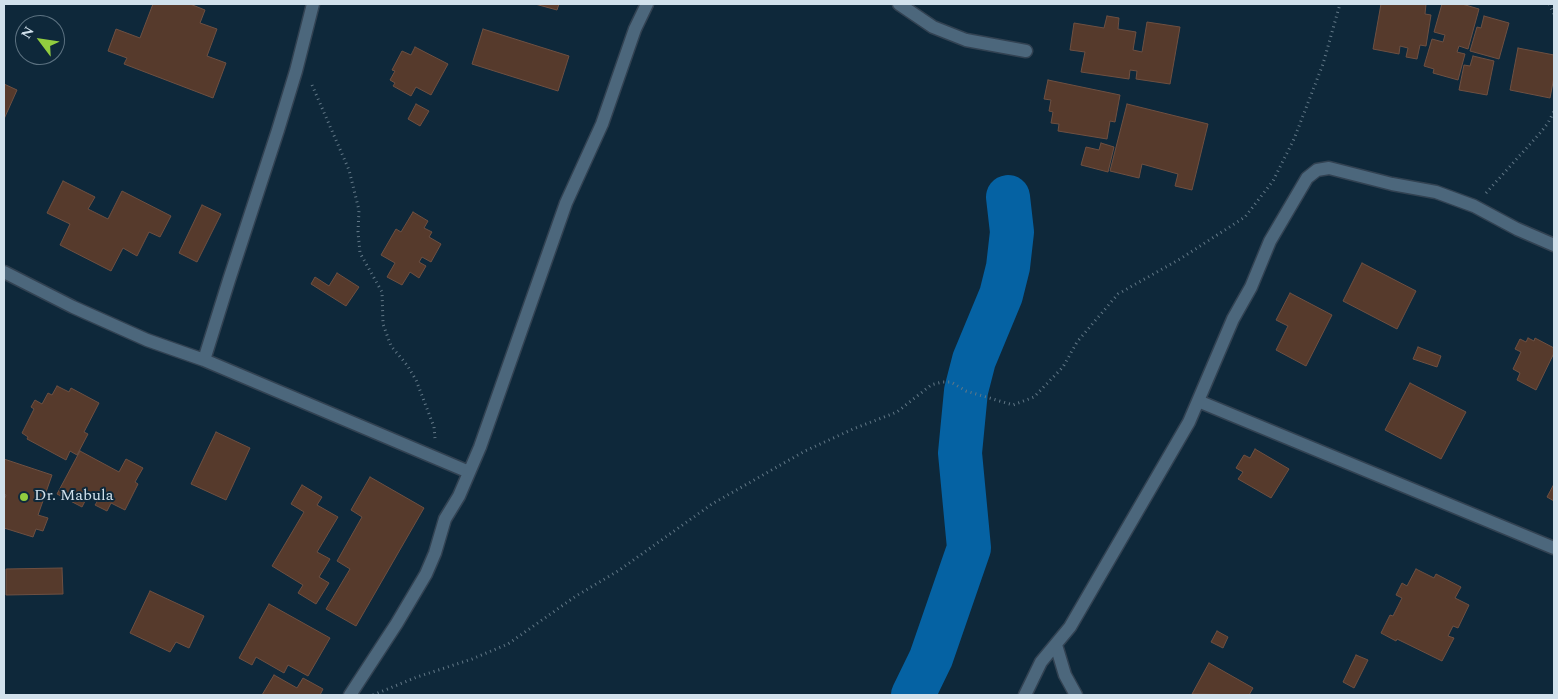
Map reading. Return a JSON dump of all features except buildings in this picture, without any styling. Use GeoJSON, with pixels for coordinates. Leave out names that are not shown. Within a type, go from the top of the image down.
{"type":"FeatureCollection","features":[{"type":"Feature","properties":{"kind":"street"},"geometry":{"type":"LineString","coordinates":[[204,360],[228,280],[278,130],[300,58],[313,4]]}},
{"type":"Feature","properties":{"kind":"street"},"geometry":{"type":"LineString","coordinates":[[350,695],[393,630],[426,574],[445,518],[459,496],[480,447],[566,203],[602,124],[635,30],[647,4]]}},
{"type":"Feature","properties":{"kind":"street"},"geometry":{"type":"LineString","coordinates":[[899,4],[934,27],[966,40],[1026,52]]}},
{"type":"Feature","properties":{"kind":"street"},"geometry":{"type":"LineString","coordinates":[[1024,695],[1041,662],[1070,627],[1189,422],[1233,319],[1270,241],[1307,178],[1316,170],[1329,168],[1392,184],[1436,192],[1474,206],[1517,229],[1554,245]]}},
{"type":"Feature","properties":{"kind":"street"},"geometry":{"type":"LineString","coordinates":[[4,272],[73,307],[147,340],[204,360],[469,472]]}},
{"type":"Feature","properties":{"kind":"street"},"geometry":{"type":"LineString","coordinates":[[1198,401],[1554,548]]}},
{"type":"Feature","properties":{"kind":"street"},"geometry":{"type":"LineString","coordinates":[[1056,644],[1065,675],[1076,695]]}},
{"type":"Feature","properties":{"kind":"path"},"geometry":{"type":"LineString","coordinates":[[373,695],[417,676],[472,659],[508,644],[576,596],[618,571],[712,504],[805,451],[853,429],[897,412],[931,385],[951,382],[966,391],[1013,405],[1034,397],[1063,367],[1077,342],[1118,294],[1180,259],[1245,217],[1273,181],[1294,139],[1324,64],[1340,4]]}},
{"type":"Feature","properties":{"kind":"path"},"geometry":{"type":"LineString","coordinates":[[1549,4],[1554,14]]}},
{"type":"Feature","properties":{"kind":"path"},"geometry":{"type":"LineString","coordinates":[[300,58],[349,170],[359,210],[358,232],[360,253],[382,292],[382,324],[390,346],[407,365],[424,399],[434,427],[439,460]]}},
{"type":"Feature","properties":{"kind":"path"},"geometry":{"type":"LineString","coordinates":[[1474,206],[1541,132],[1554,111]]}},
{"type":"Feature","properties":{"kind":"waterway"},"geometry":{"type":"LineString","coordinates":[[913,695],[931,658],[969,548],[960,453],[966,391],[974,360],[1001,295],[1008,267],[1012,232],[1008,197]]}},
{"type":"Feature","properties":{"kind":"place","name":"Dr. Mabula"},"geometry":{"type":"Point","coordinates":[24,497]}}]}
